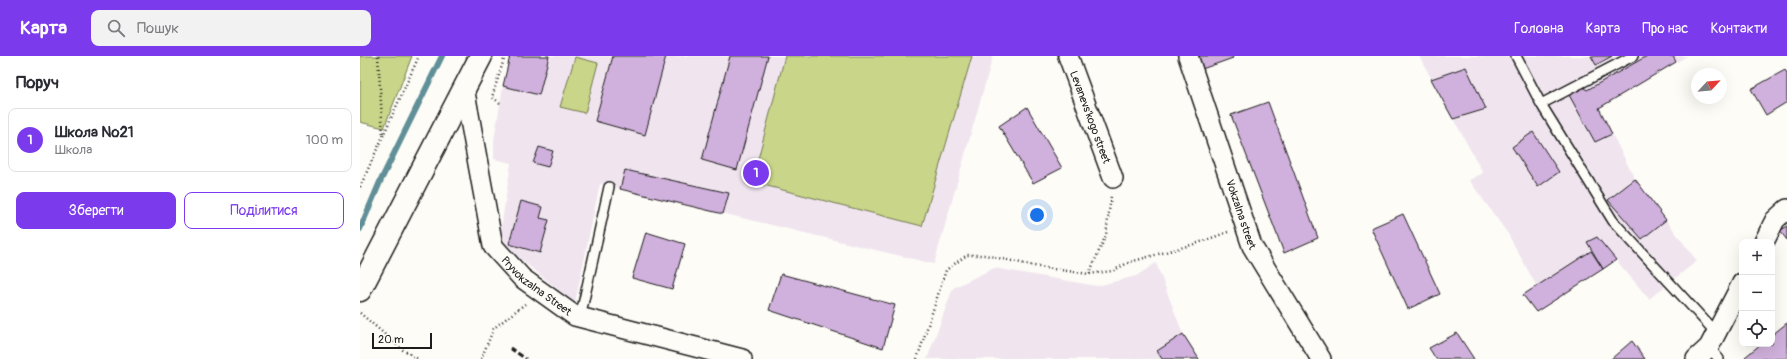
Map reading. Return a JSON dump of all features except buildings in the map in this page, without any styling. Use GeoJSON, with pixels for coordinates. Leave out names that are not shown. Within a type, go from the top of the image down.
{"type":"FeatureCollection","features":[{"type":"Feature","properties":{"kind":"street"},"geometry":{"type":"LineString","coordinates":[[360,290],[464,86],[481,56]]}},
{"type":"Feature","properties":{"kind":"street","name":"Levanevs'kogo street"},"geometry":{"type":"LineString","coordinates":[[1068,56],[1113,178]]}},
{"type":"Feature","properties":{"kind":"street","name":"Vokzalna street"},"geometry":{"type":"LineString","coordinates":[[1188,56],[1252,246],[1321,359]]}},
{"type":"Feature","properties":{"kind":"street","name":"Pryvokzalna Street"},"geometry":{"type":"LineString","coordinates":[[464,86],[493,246],[522,278],[580,318],[742,359]]}},
{"type":"Feature","properties":{"kind":"street"},"geometry":{"type":"LineString","coordinates":[[1766,239],[1775,220],[1787,209]]}},
{"type":"Feature","properties":{"kind":"street"},"geometry":{"type":"LineString","coordinates":[[1710,349],[1739,289]]}},
{"type":"Feature","properties":{"kind":"lane"},"geometry":{"type":"LineString","coordinates":[[1516,56],[1541,104],[1613,221],[1710,349]]}},
{"type":"Feature","properties":{"kind":"lane"},"geometry":{"type":"LineString","coordinates":[[1541,104],[1633,56]]}},
{"type":"Feature","properties":{"kind":"lane"},"geometry":{"type":"LineString","coordinates":[[580,318],[609,186]]}},
{"type":"Feature","properties":{"kind":"path"},"geometry":{"type":"LineString","coordinates":[[378,56],[383,136]]}},
{"type":"Feature","properties":{"kind":"path"},"geometry":{"type":"LineString","coordinates":[[360,187],[419,56]]}},
{"type":"Feature","properties":{"kind":"path"},"geometry":{"type":"LineString","coordinates":[[500,103],[492,96],[505,56]]}},
{"type":"Feature","properties":{"kind":"path"},"geometry":{"type":"LineString","coordinates":[[1089,274],[1106,235],[1113,178]]}},
{"type":"Feature","properties":{"kind":"path"},"geometry":{"type":"LineString","coordinates":[[917,359],[946,270],[967,255],[985,255],[1039,267],[1089,274],[1112,271],[1130,262],[1198,243],[1245,224]]}},
{"type":"Feature","properties":{"kind":"path"},"geometry":{"type":"LineString","coordinates":[[481,359],[494,328],[541,292]]}},
{"type":"Feature","properties":{"kind":"path"},"geometry":{"type":"LineString","coordinates":[[362,314],[403,350],[418,359]]}},
{"type":"Feature","properties":{"kind":"shaded area"},"geometry":{"type":"Polygon","coordinates":[[[510,56],[993,56],[934,264],[600,184],[575,303],[499,242],[511,163],[494,159],[494,140],[503,86],[510,56]]]}},
{"type":"Feature","properties":{"kind":"shaded area"},"geometry":{"type":"Polygon","coordinates":[[[1419,56],[1687,56],[1599,108],[1635,179],[1697,261],[1649,299],[1616,260],[1536,312],[1523,295],[1536,285],[1508,234],[1469,180],[1483,173],[1419,56]]]}},
{"type":"Feature","properties":{"kind":"shaded area"},"geometry":{"type":"Polygon","coordinates":[[[1156,263],[1183,334],[1199,359],[927,359],[953,288],[994,268],[1097,286],[1136,276],[1156,263]]]}},
{"type":"Feature","properties":{"kind":"green space"},"geometry":{"type":"Polygon","coordinates":[[[360,56],[412,56],[384,128],[360,122],[360,56]]]}},
{"type":"Feature","properties":{"kind":"green space"},"geometry":{"type":"Polygon","coordinates":[[[785,56],[972,56],[922,226],[752,182],[785,56]]]}},
{"type":"Feature","properties":{"kind":"green space"},"geometry":{"type":"Polygon","coordinates":[[[575,57],[598,63],[585,113],[560,107],[575,57]]]}},
{"type":"Feature","properties":{"kind":"waterway"},"geometry":{"type":"LineString","coordinates":[[360,229],[380,182],[442,56]]}},
{"type":"Feature","properties":{"kind":"railway"},"geometry":{"type":"LineString","coordinates":[[510,348],[526,359]]}},
{"type":"Feature","properties":{"kind":"place","name":"Школа №21"},"geometry":{"type":"Point","coordinates":[756,173]}}]}
